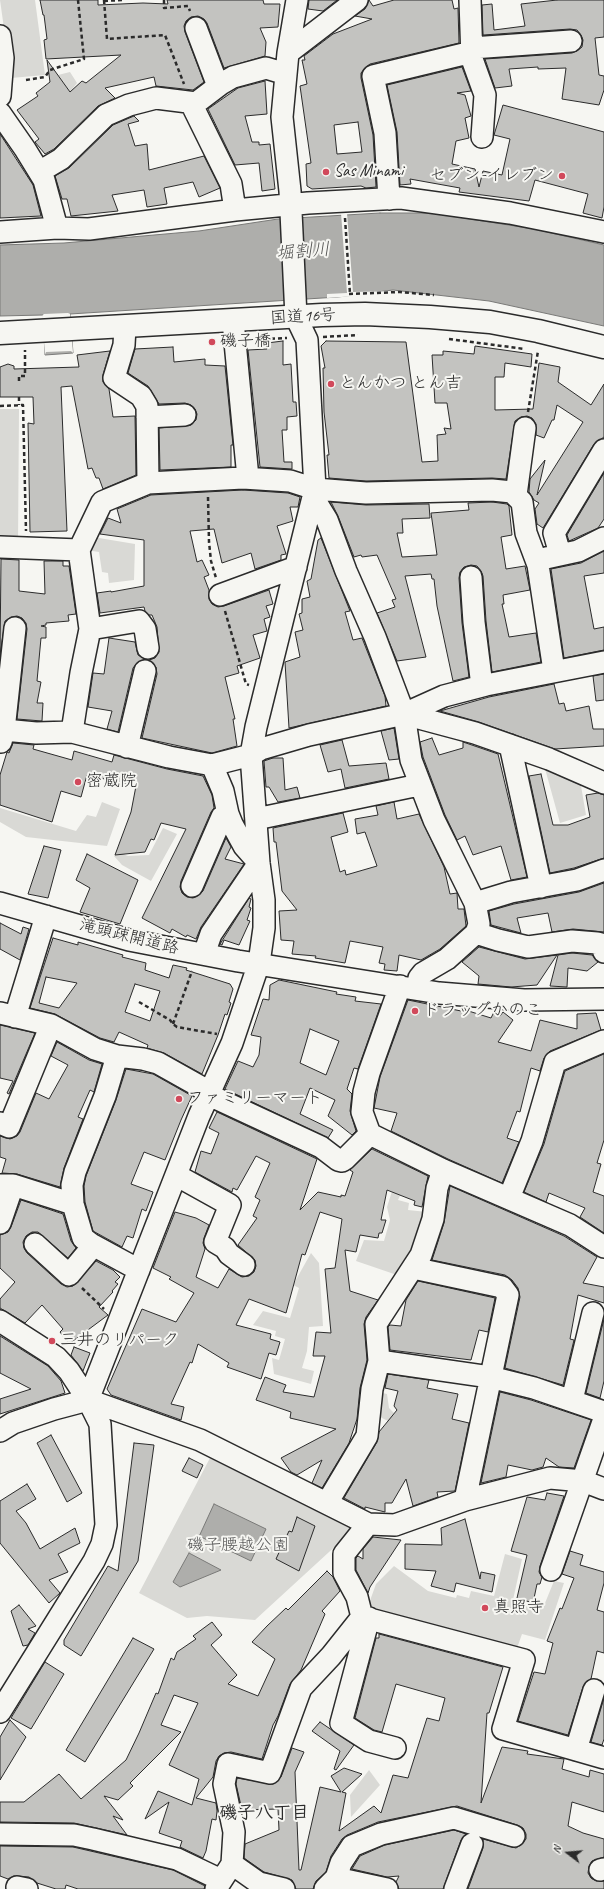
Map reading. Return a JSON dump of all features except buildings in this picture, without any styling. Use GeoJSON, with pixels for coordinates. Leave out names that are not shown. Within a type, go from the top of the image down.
{"type":"FeatureCollection","features":[{"type":"Feature","properties":{"kind":"highway","name":"国道16号"},"geometry":{"type":"LineString","coordinates":[[0,333],[233,321],[296,308],[490,322],[538,331],[604,347]]}},
{"type":"Feature","properties":{"kind":"street"},"geometry":{"type":"LineString","coordinates":[[88,1400],[208,1095],[232,1043],[259,963],[264,928],[264,900],[259,863],[251,755],[256,727],[314,493],[307,340],[296,308],[282,117],[288,53],[297,0]]}},
{"type":"Feature","properties":{"kind":"street"},"geometry":{"type":"LineString","coordinates":[[288,53],[357,0]]}},
{"type":"Feature","properties":{"kind":"street"},"geometry":{"type":"LineString","coordinates":[[470,0],[472,59],[485,95],[482,137]]}},
{"type":"Feature","properties":{"kind":"street"},"geometry":{"type":"LineString","coordinates":[[196,28],[218,86]]}},
{"type":"Feature","properties":{"kind":"street"},"geometry":{"type":"LineString","coordinates":[[0,36],[3,58],[0,96]]}},
{"type":"Feature","properties":{"kind":"street"},"geometry":{"type":"LineString","coordinates":[[389,199],[385,133],[372,76],[472,50],[571,41]]}},
{"type":"Feature","properties":{"kind":"street"},"geometry":{"type":"LineString","coordinates":[[39,172],[61,159],[106,115],[129,105],[156,98],[196,103],[218,86],[233,77],[266,68],[286,74]]}},
{"type":"Feature","properties":{"kind":"street"},"geometry":{"type":"LineString","coordinates":[[192,103],[231,184],[235,210]]}},
{"type":"Feature","properties":{"kind":"street"},"geometry":{"type":"LineString","coordinates":[[0,113],[44,180],[57,228]]}},
{"type":"Feature","properties":{"kind":"street"},"geometry":{"type":"LineString","coordinates":[[0,232],[57,228],[89,229],[235,210],[290,212],[401,198],[510,213],[604,232]]}},
{"type":"Feature","properties":{"kind":"street"},"geometry":{"type":"LineString","coordinates":[[233,321],[248,478]]}},
{"type":"Feature","properties":{"kind":"street"},"geometry":{"type":"LineString","coordinates":[[125,327],[124,345],[114,378],[141,396],[147,406],[148,483]]}},
{"type":"Feature","properties":{"kind":"street"},"geometry":{"type":"LineString","coordinates":[[147,417],[184,415]]}},
{"type":"Feature","properties":{"kind":"street"},"geometry":{"type":"LineString","coordinates":[[516,495],[525,428]]}},
{"type":"Feature","properties":{"kind":"street"},"geometry":{"type":"LineString","coordinates":[[560,554],[554,533],[604,450]]}},
{"type":"Feature","properties":{"kind":"street"},"geometry":{"type":"LineString","coordinates":[[72,732],[81,673],[90,629],[79,550],[102,502],[148,483],[248,478],[290,481],[314,493],[492,490],[512,492],[522,502],[526,533],[536,560],[554,671]]}},
{"type":"Feature","properties":{"kind":"street"},"geometry":{"type":"LineString","coordinates":[[314,493],[327,520],[346,572],[375,637],[404,714],[411,760],[419,785],[434,820],[475,903],[479,924],[476,933],[447,958],[423,973],[409,987],[369,1073],[364,1092],[362,1112],[370,1134],[443,1170],[570,1225],[604,1247]]}},
{"type":"Feature","properties":{"kind":"street"},"geometry":{"type":"LineString","coordinates":[[536,560],[578,551],[604,538]]}},
{"type":"Feature","properties":{"kind":"street"},"geometry":{"type":"LineString","coordinates":[[0,547],[79,550]]}},
{"type":"Feature","properties":{"kind":"street"},"geometry":{"type":"LineString","coordinates":[[220,595],[296,567]]}},
{"type":"Feature","properties":{"kind":"street"},"geometry":{"type":"LineString","coordinates":[[471,578],[476,642],[482,686]]}},
{"type":"Feature","properties":{"kind":"street"},"geometry":{"type":"LineString","coordinates":[[90,629],[139,621],[145,629],[148,648]]}},
{"type":"Feature","properties":{"kind":"street"},"geometry":{"type":"LineString","coordinates":[[14,628],[1,734],[72,732],[127,747],[212,765],[251,755],[261,748],[309,735],[404,714],[444,696],[482,686],[604,662]]}},
{"type":"Feature","properties":{"kind":"street"},"geometry":{"type":"LineString","coordinates":[[127,747],[145,671]]}},
{"type":"Feature","properties":{"kind":"street"},"geometry":{"type":"LineString","coordinates":[[404,714],[475,733],[510,745],[604,783]]}},
{"type":"Feature","properties":{"kind":"street"},"geometry":{"type":"LineString","coordinates":[[510,745],[541,887]]}},
{"type":"Feature","properties":{"kind":"street"},"geometry":{"type":"LineString","coordinates":[[212,765],[223,791],[228,814],[244,846],[259,863]]}},
{"type":"Feature","properties":{"kind":"street"},"geometry":{"type":"LineString","coordinates":[[256,819],[419,785]]}},
{"type":"Feature","properties":{"kind":"street"},"geometry":{"type":"LineString","coordinates":[[192,886],[222,817],[228,814]]}},
{"type":"Feature","properties":{"kind":"street"},"geometry":{"type":"LineString","coordinates":[[201,954],[211,934],[259,863]]}},
{"type":"Feature","properties":{"kind":"street"},"geometry":{"type":"LineString","coordinates":[[475,903],[511,892],[577,880],[604,870]]}},
{"type":"Feature","properties":{"kind":"street","name":"滝頭疎開道路"},"geometry":{"type":"LineString","coordinates":[[0,903],[128,940],[201,954],[439,992],[524,1000],[604,999]]}},
{"type":"Feature","properties":{"kind":"street"},"geometry":{"type":"LineString","coordinates":[[46,916],[7,1015],[51,1026],[95,1049],[117,1056],[143,1059],[158,1063],[186,1078],[208,1095],[321,1147],[338,1160],[342,1161],[370,1134]]}},
{"type":"Feature","properties":{"kind":"street"},"geometry":{"type":"LineString","coordinates":[[476,933],[498,940],[528,946],[572,941],[597,943],[601,944],[604,952]]}},
{"type":"Feature","properties":{"kind":"street"},"geometry":{"type":"LineString","coordinates":[[0,1123],[9,1127],[51,1026]]}},
{"type":"Feature","properties":{"kind":"street"},"geometry":{"type":"LineString","coordinates":[[509,1198],[532,1141],[555,1062],[604,1041]]}},
{"type":"Feature","properties":{"kind":"street"},"geometry":{"type":"LineString","coordinates":[[117,1056],[105,1096],[75,1172],[72,1185],[73,1204],[83,1238],[93,1246],[139,1270]]}},
{"type":"Feature","properties":{"kind":"street"},"geometry":{"type":"LineString","coordinates":[[327,1503],[367,1436],[372,1389],[379,1361],[376,1324],[421,1256],[432,1219],[437,1188],[443,1170]]}},
{"type":"Feature","properties":{"kind":"street"},"geometry":{"type":"LineString","coordinates":[[176,1175],[230,1205],[215,1242],[225,1248],[229,1254],[244,1266]]}},
{"type":"Feature","properties":{"kind":"street"},"geometry":{"type":"LineString","coordinates":[[0,1223],[7,1185],[73,1204]]}},
{"type":"Feature","properties":{"kind":"street"},"geometry":{"type":"LineString","coordinates":[[34,1244],[69,1275],[93,1246]]}},
{"type":"Feature","properties":{"kind":"street"},"geometry":{"type":"LineString","coordinates":[[413,1268],[502,1287],[508,1295],[465,1500]]}},
{"type":"Feature","properties":{"kind":"street"},"geometry":{"type":"LineString","coordinates":[[572,1400],[593,1313]]}},
{"type":"Feature","properties":{"kind":"street"},"geometry":{"type":"LineString","coordinates":[[0,1320],[56,1357],[69,1371],[88,1400],[100,1424],[106,1525],[102,1544],[94,1561],[0,1712]]}},
{"type":"Feature","properties":{"kind":"street"},"geometry":{"type":"LineString","coordinates":[[379,1361],[490,1377],[534,1388],[604,1412]]}},
{"type":"Feature","properties":{"kind":"street"},"geometry":{"type":"LineString","coordinates":[[0,1431],[13,1423],[27,1418],[88,1400],[200,1440],[368,1524],[395,1525],[465,1500],[550,1478],[583,1481],[604,1489]]}},
{"type":"Feature","properties":{"kind":"street"},"geometry":{"type":"LineString","coordinates":[[551,1570],[604,1419]]}},
{"type":"Feature","properties":{"kind":"street"},"geometry":{"type":"LineString","coordinates":[[368,1524],[344,1554],[344,1573],[366,1617],[342,1723],[369,1742],[395,1748]]}},
{"type":"Feature","properties":{"kind":"street"},"geometry":{"type":"LineString","coordinates":[[366,1617],[524,1660],[503,1729],[604,1758]]}},
{"type":"Feature","properties":{"kind":"street"},"geometry":{"type":"LineString","coordinates":[[223,1878],[234,1832],[224,1784],[228,1764],[270,1773],[300,1688],[366,1617]]}},
{"type":"Feature","properties":{"kind":"street"},"geometry":{"type":"LineString","coordinates":[[576,1750],[594,1690]]}},
{"type":"Feature","properties":{"kind":"street"},"geometry":{"type":"LineString","coordinates":[[387,1889],[330,1884],[352,1846],[381,1834],[454,1818],[514,1836]]}},
{"type":"Feature","properties":{"kind":"street"},"geometry":{"type":"LineString","coordinates":[[0,1834],[67,1835],[93,1839],[177,1859],[223,1878],[259,1883],[284,1889]]}},
{"type":"Feature","properties":{"kind":"street"},"geometry":{"type":"LineString","coordinates":[[455,1889],[472,1844]]}},
{"type":"Feature","properties":{"kind":"path"},"geometry":{"type":"LineString","coordinates":[[26,80],[45,77],[50,70],[84,59],[78,0]]}},
{"type":"Feature","properties":{"kind":"path"},"geometry":{"type":"LineString","coordinates":[[122,0],[104,0],[107,39],[165,35],[192,103]]}},
{"type":"Feature","properties":{"kind":"path"},"geometry":{"type":"LineString","coordinates":[[164,0],[164,8],[188,6]]}},
{"type":"Feature","properties":{"kind":"path"},"geometry":{"type":"LineString","coordinates":[[345,211],[350,294],[400,292],[434,295]]}},
{"type":"Feature","properties":{"kind":"path"},"geometry":{"type":"LineString","coordinates":[[322,337],[359,334]]}},
{"type":"Feature","properties":{"kind":"path"},"geometry":{"type":"LineString","coordinates":[[442,338],[545,353]]}},
{"type":"Feature","properties":{"kind":"path"},"geometry":{"type":"LineString","coordinates":[[19,382],[19,376],[26,376],[25,350]]}},
{"type":"Feature","properties":{"kind":"path"},"geometry":{"type":"LineString","coordinates":[[525,428],[538,351]]}},
{"type":"Feature","properties":{"kind":"path"},"geometry":{"type":"LineString","coordinates":[[19,397],[19,405]]}},
{"type":"Feature","properties":{"kind":"path"},"geometry":{"type":"LineString","coordinates":[[0,406],[24,405],[27,548]]}},
{"type":"Feature","properties":{"kind":"path"},"geometry":{"type":"LineString","coordinates":[[173,1024],[201,954]]}},
{"type":"Feature","properties":{"kind":"path"},"geometry":{"type":"LineString","coordinates":[[139,1002],[170,1020],[177,1027],[222,1035]]}},
{"type":"Feature","properties":{"kind":"path"},"geometry":{"type":"LineString","coordinates":[[69,1275],[109,1313]]}},
{"type":"Feature","properties":{"kind":"green space"},"geometry":{"type":"Polygon","coordinates":[[[0,0],[35,0],[45,75],[11,78],[0,0]]]}},
{"type":"Feature","properties":{"kind":"green space"},"geometry":{"type":"Polygon","coordinates":[[[70,72],[77,83],[70,92],[58,75],[70,72]]]}},
{"type":"Feature","properties":{"kind":"green space"},"geometry":{"type":"Polygon","coordinates":[[[0,409],[19,409],[18,545],[0,545],[0,409]]]}},
{"type":"Feature","properties":{"kind":"green space"},"geometry":{"type":"Polygon","coordinates":[[[93,537],[135,544],[134,580],[109,583],[108,573],[102,572],[99,552],[86,550],[93,537]]]}},
{"type":"Feature","properties":{"kind":"green space"},"geometry":{"type":"Polygon","coordinates":[[[544,765],[580,780],[586,815],[560,823],[544,765]]]}},
{"type":"Feature","properties":{"kind":"green space"},"geometry":{"type":"Polygon","coordinates":[[[102,802],[120,809],[107,846],[26,837],[0,822],[0,808],[76,831],[87,815],[96,817],[102,802]]]}},
{"type":"Feature","properties":{"kind":"green space"},"geometry":{"type":"Polygon","coordinates":[[[163,828],[177,834],[151,881],[122,865],[114,856],[117,852],[128,856],[149,855],[163,828]]]}},
{"type":"Feature","properties":{"kind":"green space"},"geometry":{"type":"Polygon","coordinates":[[[394,1185],[403,1189],[398,1200],[409,1203],[408,1210],[427,1212],[414,1253],[397,1275],[356,1261],[364,1240],[384,1241],[390,1220],[387,1207],[394,1185]]]}},
{"type":"Feature","properties":{"kind":"green space"},"geometry":{"type":"Polygon","coordinates":[[[311,1253],[319,1263],[323,1326],[309,1327],[307,1351],[302,1368],[314,1371],[311,1384],[274,1374],[272,1358],[279,1360],[285,1339],[275,1336],[276,1331],[253,1325],[263,1311],[290,1318],[299,1288],[293,1285],[311,1253]]]}},
{"type":"Feature","properties":{"kind":"green space"},"geometry":{"type":"Polygon","coordinates":[[[378,1392],[387,1394],[389,1408],[396,1415],[390,1422],[376,1415],[378,1392]]]}},
{"type":"Feature","properties":{"kind":"green space","name":"磯子腰越公園"},"geometry":{"type":"Polygon","coordinates":[[[210,1458],[353,1530],[255,1620],[207,1616],[187,1618],[139,1593],[210,1458]]]}},
{"type":"Feature","properties":{"kind":"green space","name":"真照寺"},"geometry":{"type":"Polygon","coordinates":[[[505,1554],[522,1559],[513,1600],[543,1608],[554,1581],[564,1583],[545,1640],[522,1634],[516,1651],[367,1609],[376,1584],[394,1566],[428,1591],[456,1598],[457,1595],[469,1598],[471,1591],[494,1596],[505,1554]]]}},
{"type":"Feature","properties":{"kind":"green space"},"geometry":{"type":"Polygon","coordinates":[[[369,1770],[380,1785],[351,1817],[350,1795],[369,1770]]]}},
{"type":"Feature","properties":{"kind":"water","name":"堀割川"},"geometry":{"type":"Polygon","coordinates":[[[380,213],[432,213],[534,229],[604,245],[604,326],[489,301],[393,290],[338,297],[70,314],[73,353],[45,355],[43,315],[0,316],[0,245],[64,243],[199,231],[278,219],[380,213]]]}},
{"type":"Feature","properties":{"kind":"water"},"geometry":{"type":"Polygon","coordinates":[[[214,1504],[266,1529],[251,1561],[199,1536],[214,1504]]]}},
{"type":"Feature","properties":{"kind":"water"},"geometry":{"type":"Polygon","coordinates":[[[189,1553],[221,1570],[180,1587],[173,1582],[189,1553]]]}},
{"type":"Feature","properties":{"kind":"pier"},"geometry":{"type":"Polygon","coordinates":[[[341,213],[347,213],[353,292],[399,291],[400,293],[327,298],[327,294],[347,293],[341,213]]]}},
{"type":"Feature","properties":{"kind":"pier"},"geometry":{"type":"Polygon","coordinates":[[[44,314],[70,314],[73,353],[71,351],[46,352],[45,355],[42,316],[44,314]]]}},
{"type":"Feature","properties":{"kind":"place","name":"Sas Minami"},"geometry":{"type":"Point","coordinates":[326,172]}},
{"type":"Feature","properties":{"kind":"place","name":"セブン-イレブン"},"geometry":{"type":"Point","coordinates":[562,176]}},
{"type":"Feature","properties":{"kind":"place","name":"磯子橋"},"geometry":{"type":"Point","coordinates":[212,342]}},
{"type":"Feature","properties":{"kind":"place","name":"とんかつ とん吉"},"geometry":{"type":"Point","coordinates":[331,384]}},
{"type":"Feature","properties":{"kind":"place","name":"密蔵院"},"geometry":{"type":"Point","coordinates":[78,782]}},
{"type":"Feature","properties":{"kind":"place","name":"ドラッグかのこ"},"geometry":{"type":"Point","coordinates":[415,1011]}},
{"type":"Feature","properties":{"kind":"place","name":"ファミリーマート"},"geometry":{"type":"Point","coordinates":[179,1099]}},
{"type":"Feature","properties":{"kind":"place","name":"三井のリパーク"},"geometry":{"type":"Point","coordinates":[52,1341]}},
{"type":"Feature","properties":{"kind":"place","name":"真照寺"},"geometry":{"type":"Point","coordinates":[485,1608]}},
{"type":"Feature","properties":{"kind":"district","name":"磯子八丁目"},"geometry":{"type":"Point","coordinates":[264,1813]}}]}
